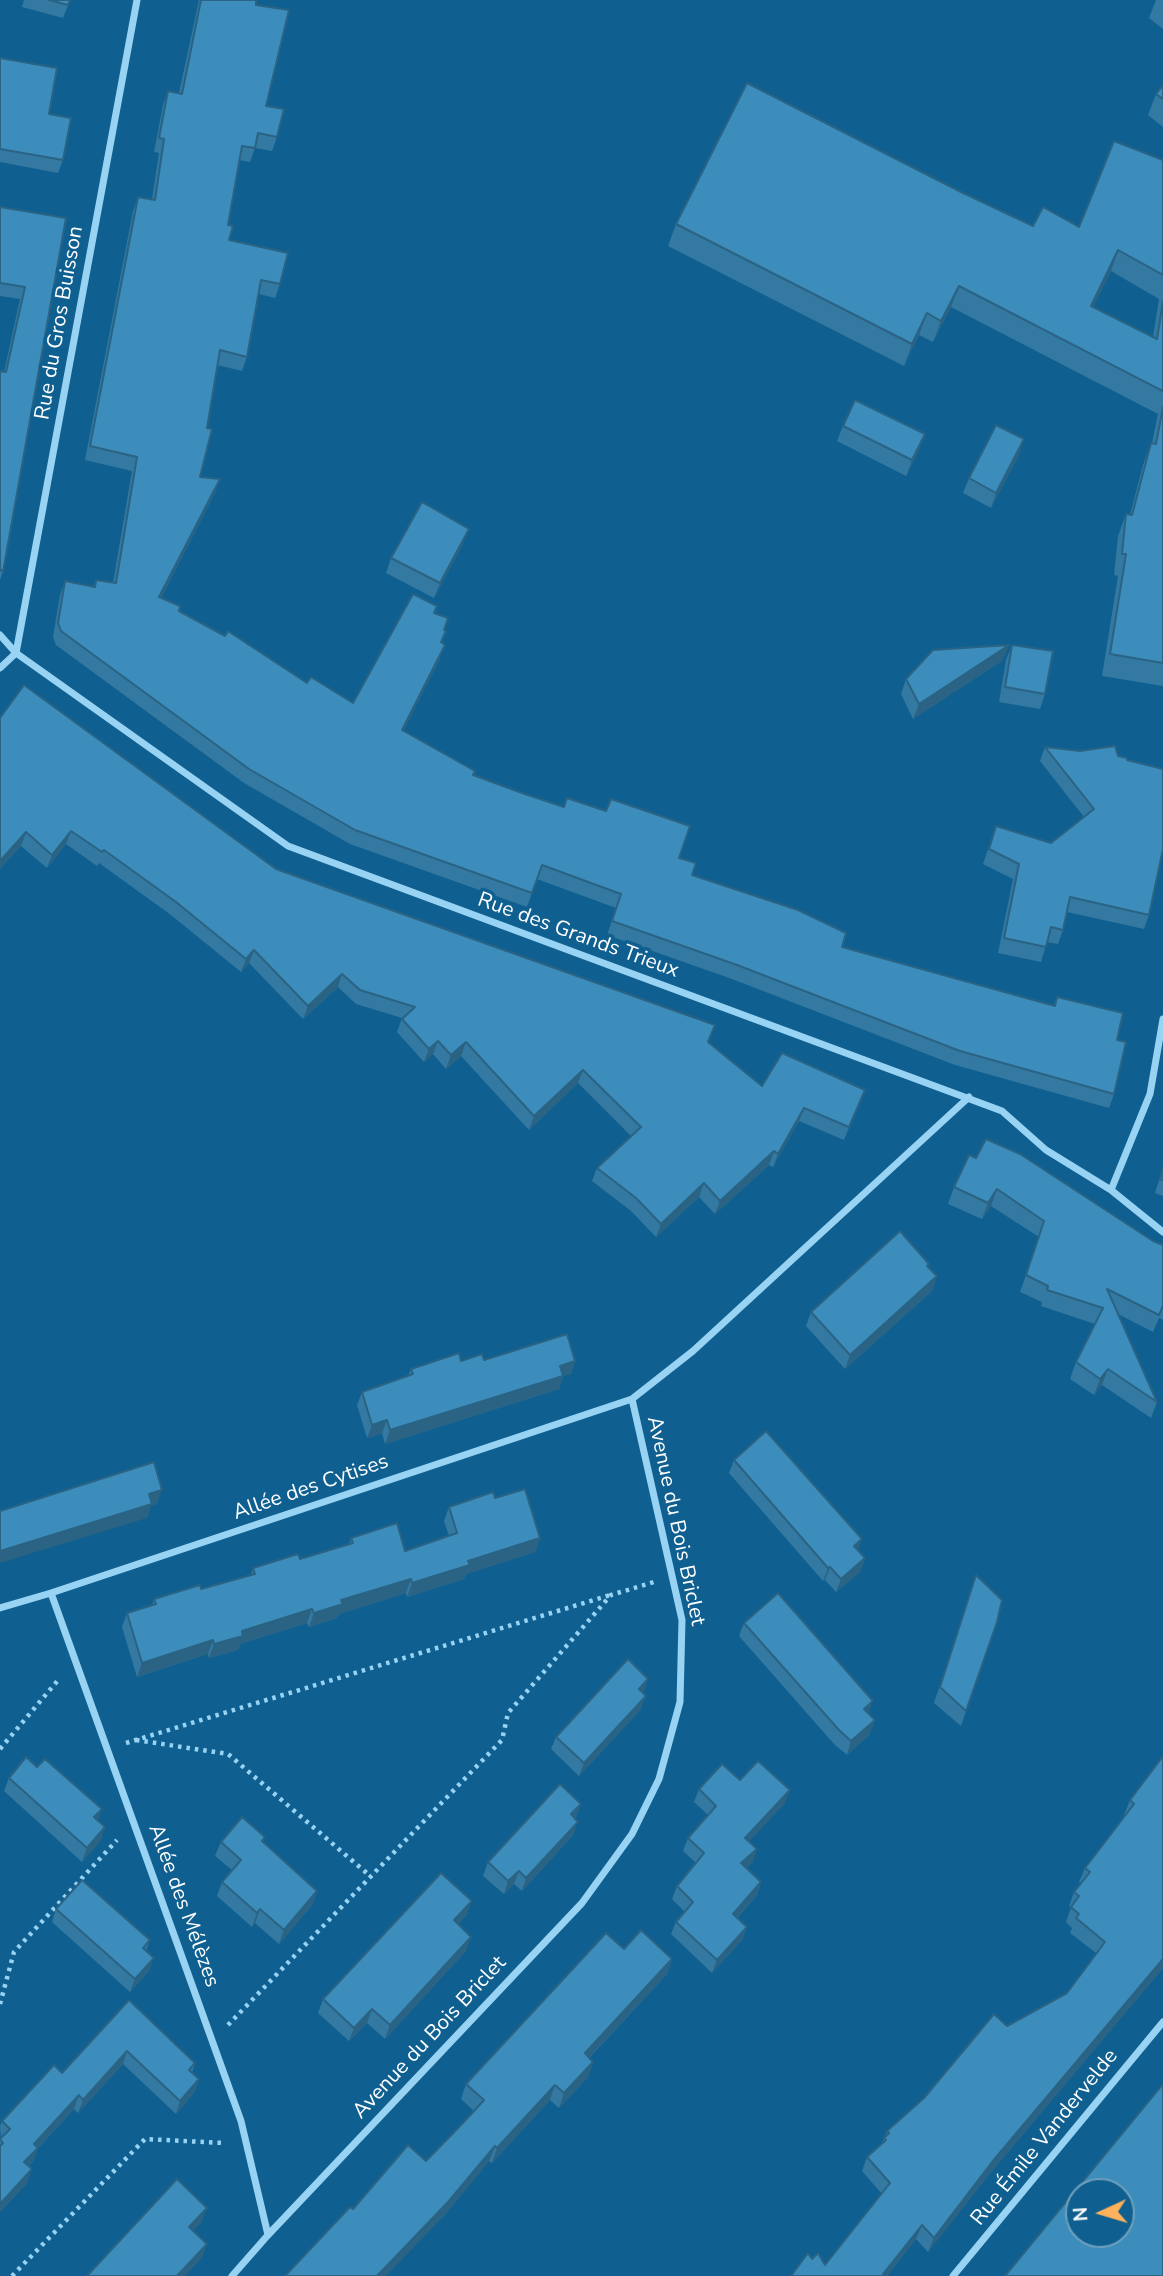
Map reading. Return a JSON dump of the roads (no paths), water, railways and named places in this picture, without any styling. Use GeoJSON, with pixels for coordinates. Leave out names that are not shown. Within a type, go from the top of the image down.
{"type":"FeatureCollection","features":[{"type":"Feature","properties":{"kind":"street","name":"Rue du Gros Buisson"},"geometry":{"type":"LineString","coordinates":[[16,653],[137,0]]}},
{"type":"Feature","properties":{"kind":"street","name":"Rue des Grands Trieux"},"geometry":{"type":"LineString","coordinates":[[0,635],[16,653],[288,846],[1002,1111],[1046,1150],[1111,1190],[1163,1233]]}},
{"type":"Feature","properties":{"kind":"street"},"geometry":{"type":"LineString","coordinates":[[0,668],[16,653]]}},
{"type":"Feature","properties":{"kind":"street"},"geometry":{"type":"LineString","coordinates":[[1111,1190],[1150,1094],[1163,1019]]}},
{"type":"Feature","properties":{"kind":"street","name":"Avenue du Bois Briclet"},"geometry":{"type":"LineString","coordinates":[[232,2276],[582,1903],[632,1834],[659,1779],[680,1702],[682,1620],[632,1399],[693,1351],[969,1097]]}},
{"type":"Feature","properties":{"kind":"street","name":"Allée des Cytises"},"geometry":{"type":"LineString","coordinates":[[0,1608],[632,1399]]}},
{"type":"Feature","properties":{"kind":"street","name":"Allée des Mélèzes"},"geometry":{"type":"LineString","coordinates":[[51,1593],[241,2121],[268,2235]]}},
{"type":"Feature","properties":{"kind":"street","name":"Rue Émile Vandervelde"},"geometry":{"type":"LineString","coordinates":[[953,2276],[1163,2022]]}}]}
